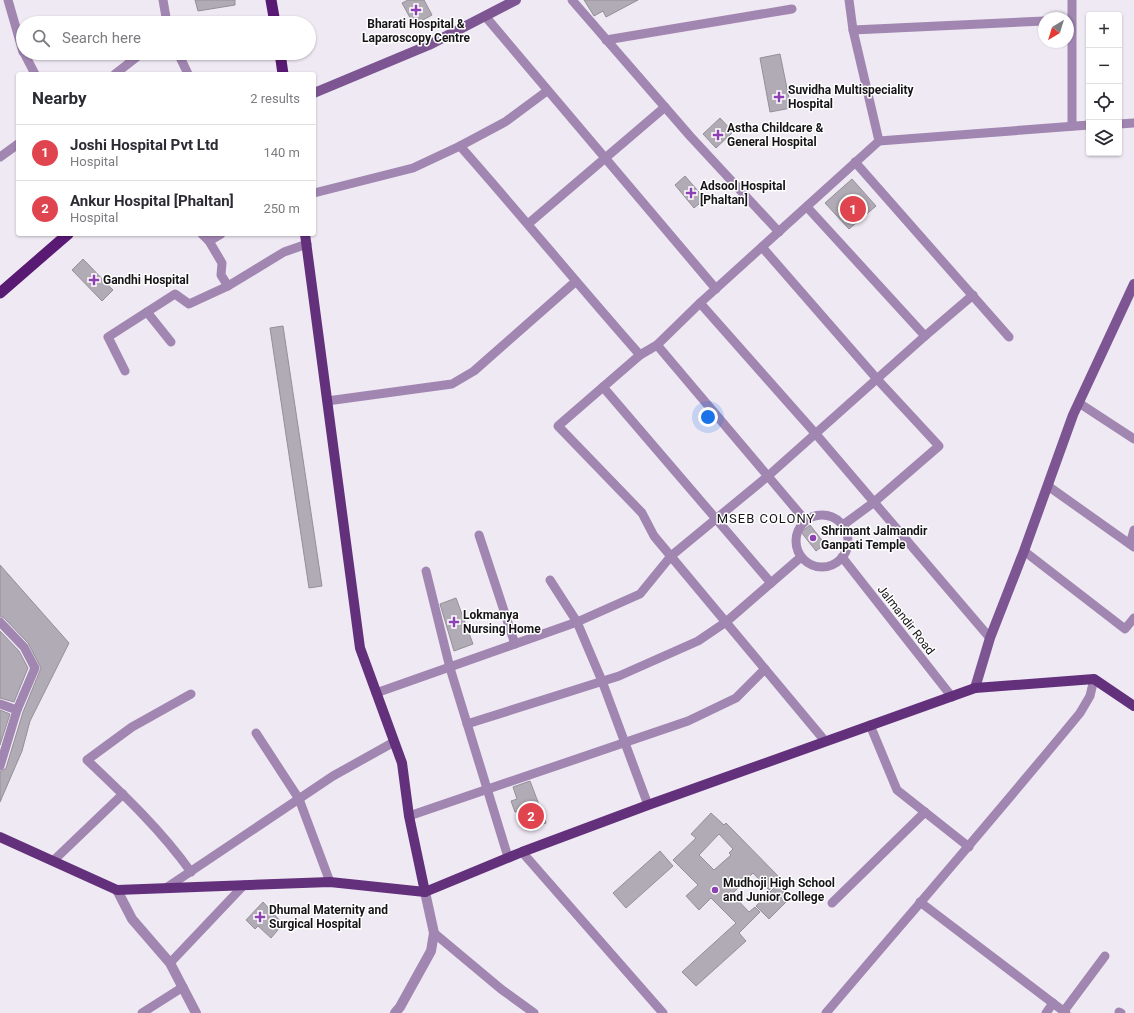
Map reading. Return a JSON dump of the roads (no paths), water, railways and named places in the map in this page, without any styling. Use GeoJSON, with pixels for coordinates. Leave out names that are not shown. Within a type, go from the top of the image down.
{"type":"FeatureCollection","features":[{"type":"Feature","properties":{"kind":"highway"},"geometry":{"type":"LineString","coordinates":[[271,0],[274,16]]}},
{"type":"Feature","properties":{"kind":"highway"},"geometry":{"type":"LineString","coordinates":[[281,60],[283,72]]}},
{"type":"Feature","properties":{"kind":"highway"},"geometry":{"type":"LineString","coordinates":[[0,293],[66,236]]}},
{"type":"Feature","properties":{"kind":"main road"},"geometry":{"type":"LineString","coordinates":[[316,92],[429,45],[516,0]]}},
{"type":"Feature","properties":{"kind":"main road"},"geometry":{"type":"LineString","coordinates":[[306,239],[360,648],[402,763],[409,816],[425,892]]}},
{"type":"Feature","properties":{"kind":"main road"},"geometry":{"type":"LineString","coordinates":[[975,688],[990,638],[1079,403],[1130,301],[1134,284]]}},
{"type":"Feature","properties":{"kind":"main road"},"geometry":{"type":"LineString","coordinates":[[0,837],[117,890],[330,882],[425,892],[522,852],[648,805],[975,688],[1094,679],[1134,706]]}},
{"type":"Feature","properties":{"kind":"street"},"geometry":{"type":"LineString","coordinates":[[8,0],[16,28]]}},
{"type":"Feature","properties":{"kind":"street"},"geometry":{"type":"LineString","coordinates":[[163,0],[166,16]]}},
{"type":"Feature","properties":{"kind":"street"},"geometry":{"type":"LineString","coordinates":[[572,0],[665,107],[779,232]]}},
{"type":"Feature","properties":{"kind":"street"},"geometry":{"type":"LineString","coordinates":[[849,0],[853,30],[880,141]]}},
{"type":"Feature","properties":{"kind":"street"},"geometry":{"type":"LineString","coordinates":[[1071,12],[1072,0]]}},
{"type":"Feature","properties":{"kind":"street"},"geometry":{"type":"LineString","coordinates":[[606,40],[792,9]]}},
{"type":"Feature","properties":{"kind":"street"},"geometry":{"type":"LineString","coordinates":[[485,16],[716,289]]}},
{"type":"Feature","properties":{"kind":"street"},"geometry":{"type":"LineString","coordinates":[[853,30],[1038,21]]}},
{"type":"Feature","properties":{"kind":"street"},"geometry":{"type":"LineString","coordinates":[[1071,48],[1072,126]]}},
{"type":"Feature","properties":{"kind":"street"},"geometry":{"type":"LineString","coordinates":[[27,60],[34,72]]}},
{"type":"Feature","properties":{"kind":"street"},"geometry":{"type":"LineString","coordinates":[[118,72],[133,60]]}},
{"type":"Feature","properties":{"kind":"street"},"geometry":{"type":"LineString","coordinates":[[181,60],[187,72]]}},
{"type":"Feature","properties":{"kind":"street"},"geometry":{"type":"LineString","coordinates":[[316,192],[413,168],[460,146],[505,122],[547,91]]}},
{"type":"Feature","properties":{"kind":"street"},"geometry":{"type":"LineString","coordinates":[[528,224],[665,107]]}},
{"type":"Feature","properties":{"kind":"street"},"geometry":{"type":"LineString","coordinates":[[1122,124],[1134,123]]}},
{"type":"Feature","properties":{"kind":"street"},"geometry":{"type":"LineString","coordinates":[[825,741],[654,536],[642,513],[558,426],[640,355],[657,345],[700,303],[880,141],[1086,125]]}},
{"type":"Feature","properties":{"kind":"street"},"geometry":{"type":"LineString","coordinates":[[0,157],[16,145]]}},
{"type":"Feature","properties":{"kind":"street"},"geometry":{"type":"LineString","coordinates":[[460,146],[528,224],[575,282],[640,355]]}},
{"type":"Feature","properties":{"kind":"street"},"geometry":{"type":"LineString","coordinates":[[855,162],[1009,337]]}},
{"type":"Feature","properties":{"kind":"street"},"geometry":{"type":"LineString","coordinates":[[807,207],[924,336]]}},
{"type":"Feature","properties":{"kind":"street"},"geometry":{"type":"LineString","coordinates":[[204,236],[209,241],[222,263],[221,275],[228,286]]}},
{"type":"Feature","properties":{"kind":"street"},"geometry":{"type":"LineString","coordinates":[[209,241],[217,236]]}},
{"type":"Feature","properties":{"kind":"street"},"geometry":{"type":"LineString","coordinates":[[125,371],[108,337],[174,294],[189,304],[228,286],[306,239]]}},
{"type":"Feature","properties":{"kind":"street"},"geometry":{"type":"LineString","coordinates":[[762,247],[877,379],[939,446],[873,503],[843,525]]}},
{"type":"Feature","properties":{"kind":"street"},"geometry":{"type":"LineString","coordinates":[[327,401],[452,384],[480,366],[575,282]]}},
{"type":"Feature","properties":{"kind":"street"},"geometry":{"type":"LineString","coordinates":[[376,693],[577,622],[640,594],[672,556],[768,476],[924,336],[973,295]]}},
{"type":"Feature","properties":{"kind":"street"},"geometry":{"type":"LineString","coordinates":[[700,303],[815,433],[873,503],[990,638]]}},
{"type":"Feature","properties":{"kind":"street"},"geometry":{"type":"LineString","coordinates":[[147,312],[171,342]]}},
{"type":"Feature","properties":{"kind":"street"},"geometry":{"type":"LineString","coordinates":[[657,345],[805,520]]}},
{"type":"Feature","properties":{"kind":"street"},"geometry":{"type":"LineString","coordinates":[[603,387],[771,583]]}},
{"type":"Feature","properties":{"kind":"street"},"geometry":{"type":"LineString","coordinates":[[1079,403],[1134,439]]}},
{"type":"Feature","properties":{"kind":"street"},"geometry":{"type":"LineString","coordinates":[[1048,486],[1133,546]]}},
{"type":"Feature","properties":{"kind":"street"},"geometry":{"type":"LineString","coordinates":[[829,515],[843,525],[848,541],[847,550],[842,557],[829,566],[822,567],[814,566],[801,557],[797,551],[795,538],[800,525],[805,520],[812,516],[829,515]]}},
{"type":"Feature","properties":{"kind":"street"},"geometry":{"type":"LineString","coordinates":[[1133,546],[1134,530]]}},
{"type":"Feature","properties":{"kind":"street"},"geometry":{"type":"LineString","coordinates":[[479,535],[515,644]]}},
{"type":"Feature","properties":{"kind":"street"},"geometry":{"type":"LineString","coordinates":[[1024,551],[1125,629],[1134,618]]}},
{"type":"Feature","properties":{"kind":"street"},"geometry":{"type":"LineString","coordinates":[[468,724],[619,676],[698,641],[726,622],[801,557]]}},
{"type":"Feature","properties":{"kind":"street","name":"Jalmandir Road"},"geometry":{"type":"LineString","coordinates":[[842,557],[952,697]]}},
{"type":"Feature","properties":{"kind":"street"},"geometry":{"type":"LineString","coordinates":[[426,571],[450,668],[508,858]]}},
{"type":"Feature","properties":{"kind":"street"},"geometry":{"type":"LineString","coordinates":[[550,580],[577,622],[602,681],[648,805]]}},
{"type":"Feature","properties":{"kind":"street"},"geometry":{"type":"LineString","coordinates":[[0,622],[24,647],[36,668],[17,710],[0,766]]}},
{"type":"Feature","properties":{"kind":"street"},"geometry":{"type":"LineString","coordinates":[[409,816],[688,721],[736,698],[765,669]]}},
{"type":"Feature","properties":{"kind":"street"},"geometry":{"type":"LineString","coordinates":[[826,1013],[920,902],[969,847],[1080,713],[1090,696],[1094,679]]}},
{"type":"Feature","properties":{"kind":"street"},"geometry":{"type":"LineString","coordinates":[[191,694],[132,727],[87,760],[123,794],[176,850],[191,872]]}},
{"type":"Feature","properties":{"kind":"street"},"geometry":{"type":"LineString","coordinates":[[0,704],[17,710]]}},
{"type":"Feature","properties":{"kind":"street"},"geometry":{"type":"LineString","coordinates":[[870,725],[897,790],[969,847]]}},
{"type":"Feature","properties":{"kind":"street"},"geometry":{"type":"LineString","coordinates":[[256,733],[299,799],[330,882]]}},
{"type":"Feature","properties":{"kind":"street"},"geometry":{"type":"LineString","coordinates":[[166,888],[333,776],[394,742]]}},
{"type":"Feature","properties":{"kind":"street"},"geometry":{"type":"LineString","coordinates":[[53,861],[123,794]]}},
{"type":"Feature","properties":{"kind":"street"},"geometry":{"type":"LineString","coordinates":[[832,903],[925,812]]}},
{"type":"Feature","properties":{"kind":"street"},"geometry":{"type":"LineString","coordinates":[[522,852],[663,1013]]}},
{"type":"Feature","properties":{"kind":"street"},"geometry":{"type":"LineString","coordinates":[[170,963],[244,885]]}},
{"type":"Feature","properties":{"kind":"street"},"geometry":{"type":"LineString","coordinates":[[117,890],[132,919],[170,963],[196,1013]]}},
{"type":"Feature","properties":{"kind":"street"},"geometry":{"type":"LineString","coordinates":[[395,1013],[400,1007],[431,951],[434,933],[425,892]]}},
{"type":"Feature","properties":{"kind":"street"},"geometry":{"type":"LineString","coordinates":[[920,902],[1065,1012],[1105,956]]}},
{"type":"Feature","properties":{"kind":"street"},"geometry":{"type":"LineString","coordinates":[[434,933],[501,989],[534,1013]]}},
{"type":"Feature","properties":{"kind":"street"},"geometry":{"type":"LineString","coordinates":[[142,1013],[183,987]]}},
{"type":"Feature","properties":{"kind":"street"},"geometry":{"type":"LineString","coordinates":[[1046,1013],[1053,1003]]}},
{"type":"Feature","properties":{"kind":"place","name":"Bharati Hospital & Laparoscopy Centre"},"geometry":{"type":"Point","coordinates":[416,10]}},
{"type":"Feature","properties":{"kind":"place","name":"Suvidha Multispeciality Hospital"},"geometry":{"type":"Point","coordinates":[779,97]}},
{"type":"Feature","properties":{"kind":"place","name":"Astha Childcare & General Hospital"},"geometry":{"type":"Point","coordinates":[718,135]}},
{"type":"Feature","properties":{"kind":"place","name":"Adsool Hospital [Phaltan]"},"geometry":{"type":"Point","coordinates":[691,193]}},
{"type":"Feature","properties":{"kind":"place","name":"Joshi Hospital Pvt Ltd"},"geometry":{"type":"Point","coordinates":[853,209]}},
{"type":"Feature","properties":{"kind":"place","name":"Gandhi Hospital"},"geometry":{"type":"Point","coordinates":[94,280]}},
{"type":"Feature","properties":{"kind":"place","name":"Shrimant Jalmandir Ganpati Temple"},"geometry":{"type":"Point","coordinates":[813,538]}},
{"type":"Feature","properties":{"kind":"place","name":"Lokmanya Nursing Home"},"geometry":{"type":"Point","coordinates":[454,622]}},
{"type":"Feature","properties":{"kind":"place","name":"Ankur Hospital [Phaltan]"},"geometry":{"type":"Point","coordinates":[531,816]}},
{"type":"Feature","properties":{"kind":"place","name":"Mudhoji High School and Junior College"},"geometry":{"type":"Point","coordinates":[715,890]}},
{"type":"Feature","properties":{"kind":"place","name":"Dhumal Maternity and Surgical Hospital"},"geometry":{"type":"Point","coordinates":[260,917]}},
{"type":"Feature","properties":{"kind":"district","name":"MSEB COLONY"},"geometry":{"type":"Point","coordinates":[766,518]}}]}
